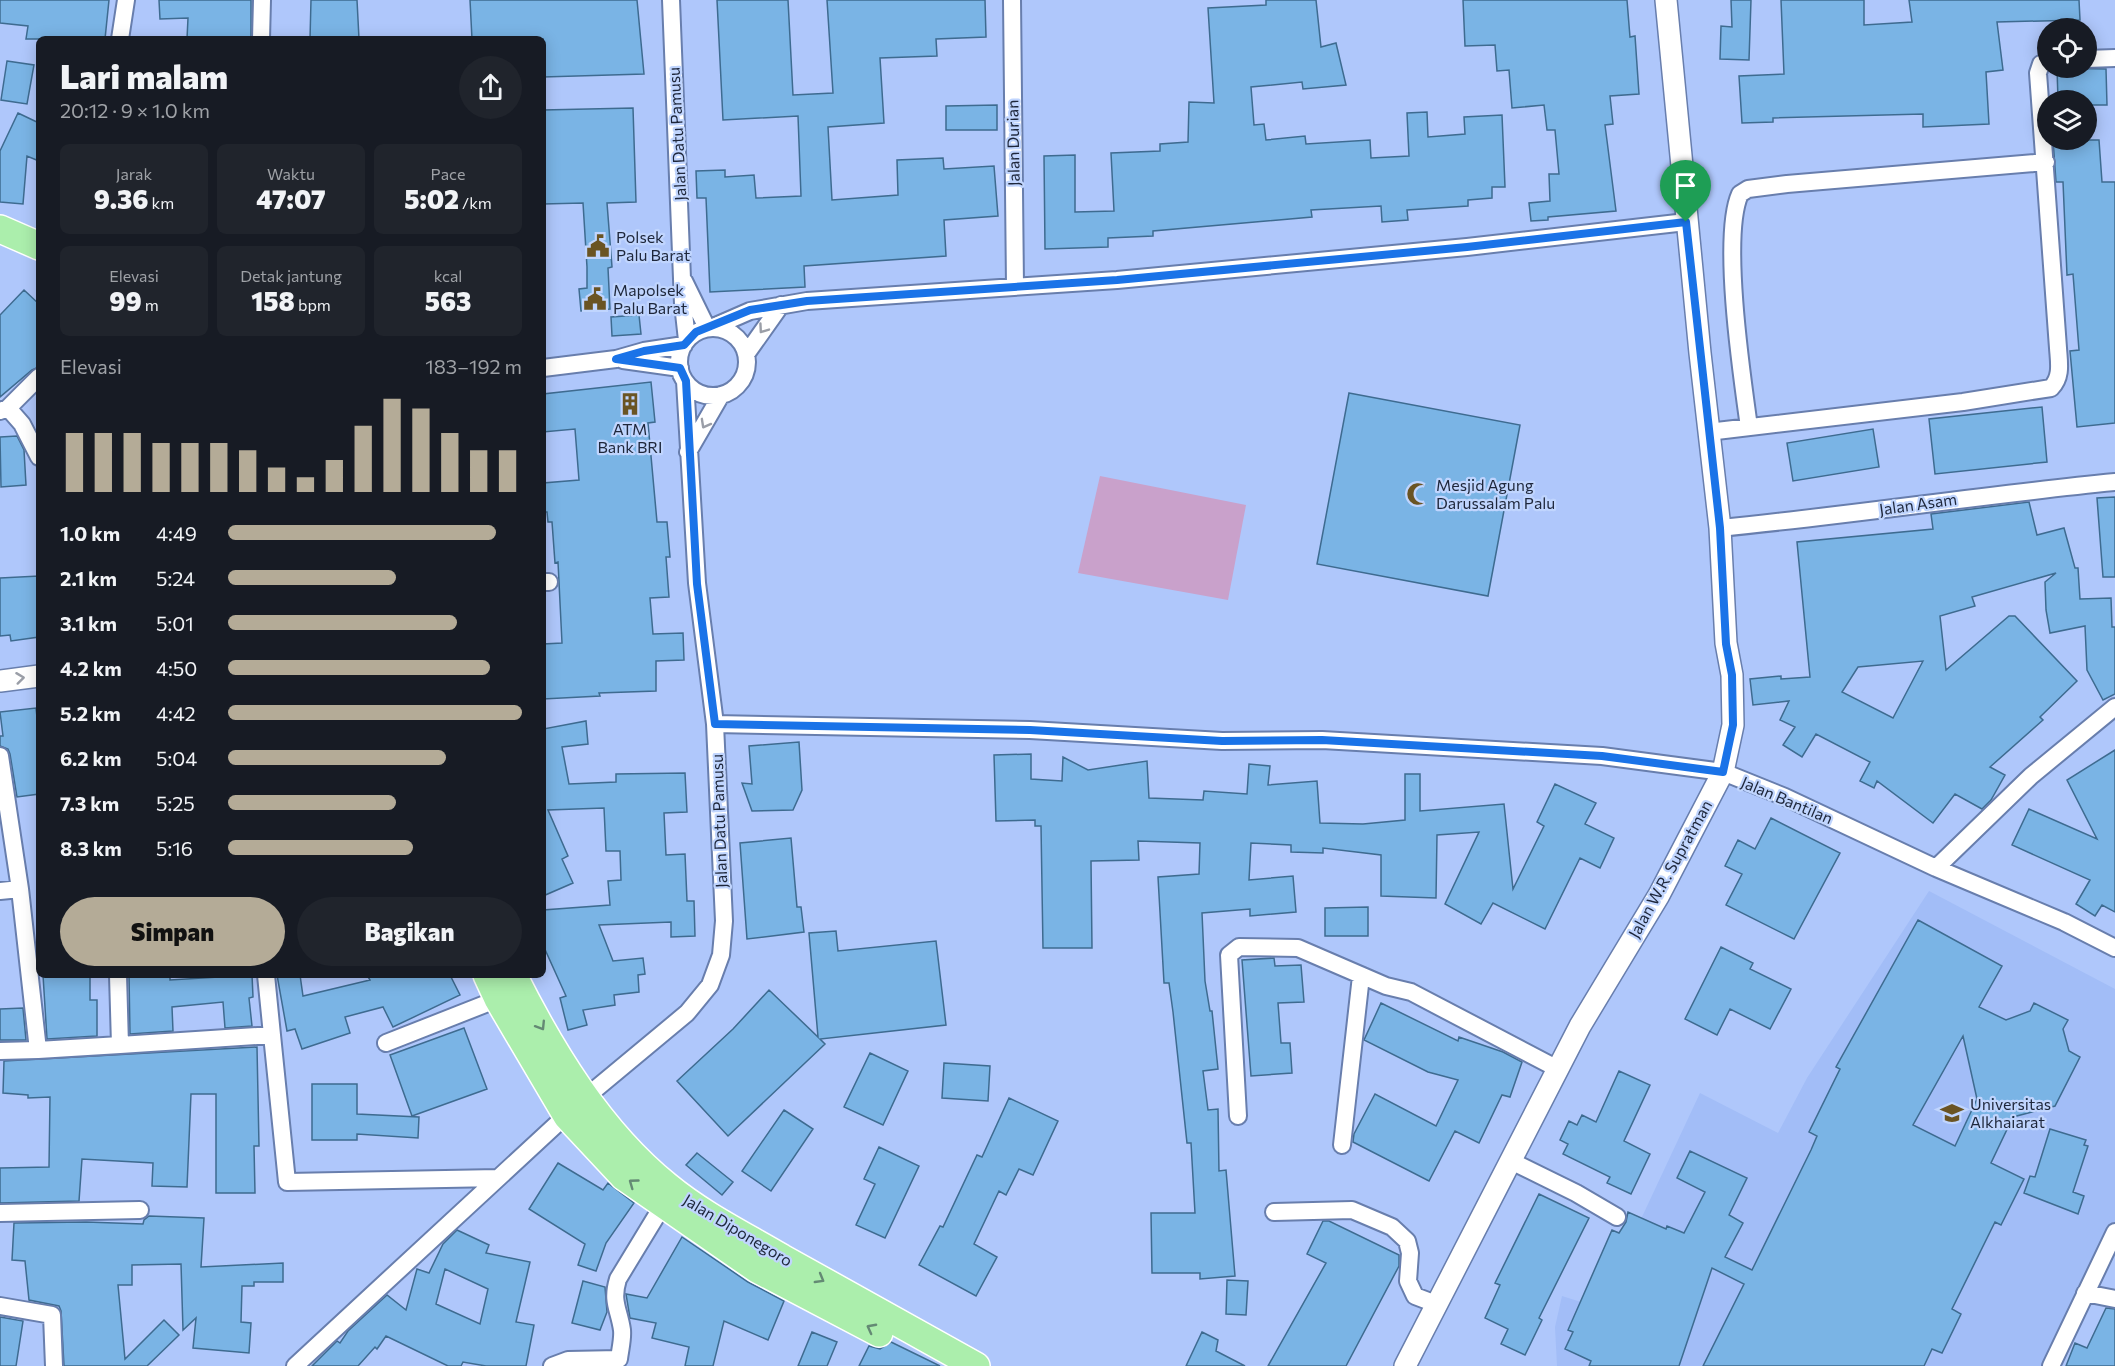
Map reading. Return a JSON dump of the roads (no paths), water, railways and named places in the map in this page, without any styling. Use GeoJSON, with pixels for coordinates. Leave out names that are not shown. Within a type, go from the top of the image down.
{"type":"FeatureCollection","features":[{"type":"Feature","properties":{"kind":"highway"},"geometry":{"type":"LineString","coordinates":[[0,229],[36,245]]}},
{"type":"Feature","properties":{"kind":"highway","name":"Jalan Diponegoro"},"geometry":{"type":"LineString","coordinates":[[515,978],[576,1106],[667,1186],[709,1216],[976,1366]]}},
{"type":"Feature","properties":{"kind":"highway","name":"Jalan Diponegoro"},"geometry":{"type":"LineString","coordinates":[[493,987],[624,1177],[758,1269],[941,1366]]}},
{"type":"Feature","properties":{"kind":"street"},"geometry":{"type":"LineString","coordinates":[[120,36],[126,0]]}},
{"type":"Feature","properties":{"kind":"street"},"geometry":{"type":"LineString","coordinates":[[261,36],[262,0]]}},
{"type":"Feature","properties":{"kind":"street","name":"Jalan Datu Pamusu"},"geometry":{"type":"LineString","coordinates":[[671,0],[685,343]]}},
{"type":"Feature","properties":{"kind":"street","name":"Jalan Durian"},"geometry":{"type":"LineString","coordinates":[[1012,0],[1015,286]]}},
{"type":"Feature","properties":{"kind":"street","name":"Jalan W.R. Supratman"},"geometry":{"type":"LineString","coordinates":[[1405,1366],[1580,1026],[1659,895],[1723,772],[1733,725],[1734,701],[1726,644],[1720,528],[1686,222],[1666,0]]}},
{"type":"Feature","properties":{"kind":"street"},"geometry":{"type":"LineString","coordinates":[[2097,58],[2115,57]]}},
{"type":"Feature","properties":{"kind":"street"},"geometry":{"type":"LineString","coordinates":[[1708,432],[1952,403],[2051,388],[2059,378],[2038,78]]}},
{"type":"Feature","properties":{"kind":"street"},"geometry":{"type":"LineString","coordinates":[[1749,427],[1734,284],[1733,215],[1740,194],[1748,189],[1787,184],[2046,162]]}},
{"type":"Feature","properties":{"kind":"street"},"geometry":{"type":"LineString","coordinates":[[546,368],[616,359],[685,343],[709,328],[750,310],[781,305],[1117,280],[1467,247],[1686,222]]}},
{"type":"Feature","properties":{"kind":"street"},"geometry":{"type":"LineString","coordinates":[[682,277],[709,328]]}},
{"type":"Feature","properties":{"kind":"street"},"geometry":{"type":"LineString","coordinates":[[747,353],[781,305]]}},
{"type":"Feature","properties":{"kind":"street"},"geometry":{"type":"LineString","coordinates":[[616,359],[683,374],[695,390],[707,395],[721,395],[733,390],[742,380],[747,369],[747,353],[739,339],[727,330],[709,328]]}},
{"type":"Feature","properties":{"kind":"street"},"geometry":{"type":"LineString","coordinates":[[683,374],[685,343]]}},
{"type":"Feature","properties":{"kind":"street","name":"Jalan Datu Pamusu"},"geometry":{"type":"LineString","coordinates":[[295,1366],[576,1106],[687,1013],[710,985],[721,955],[724,921],[715,724],[697,584],[683,374]]}},
{"type":"Feature","properties":{"kind":"street"},"geometry":{"type":"LineString","coordinates":[[36,380],[4,409],[22,424],[36,451]]}},
{"type":"Feature","properties":{"kind":"street"},"geometry":{"type":"LineString","coordinates":[[688,452],[721,395]]}},
{"type":"Feature","properties":{"kind":"street","name":"Jalan Asam"},"geometry":{"type":"LineString","coordinates":[[1720,528],[1814,519],[1991,494],[2115,482]]}},
{"type":"Feature","properties":{"kind":"street"},"geometry":{"type":"LineString","coordinates":[[0,681],[36,676]]}},
{"type":"Feature","properties":{"kind":"street"},"geometry":{"type":"LineString","coordinates":[[1936,868],[2031,776],[2115,707]]}},
{"type":"Feature","properties":{"kind":"street","name":"Jalan Bantilan"},"geometry":{"type":"LineString","coordinates":[[715,724],[1030,730],[1222,741],[1322,740],[1602,756],[1723,772],[1785,797],[1936,868],[2064,922],[2115,948]]}},
{"type":"Feature","properties":{"kind":"street"},"geometry":{"type":"LineString","coordinates":[[0,756],[20,889],[38,1050]]}},
{"type":"Feature","properties":{"kind":"street"},"geometry":{"type":"LineString","coordinates":[[0,891],[20,889]]}},
{"type":"Feature","properties":{"kind":"street"},"geometry":{"type":"LineString","coordinates":[[1238,1116],[1229,955],[1239,947],[1298,948],[1361,975],[1411,992],[1558,1069]]}},
{"type":"Feature","properties":{"kind":"street"},"geometry":{"type":"LineString","coordinates":[[1342,1145],[1361,975]]}},
{"type":"Feature","properties":{"kind":"street"},"geometry":{"type":"LineString","coordinates":[[118,978],[120,1045]]}},
{"type":"Feature","properties":{"kind":"street"},"geometry":{"type":"LineString","coordinates":[[266,978],[287,1182],[498,1178]]}},
{"type":"Feature","properties":{"kind":"street"},"geometry":{"type":"LineString","coordinates":[[386,1043],[493,987]]}},
{"type":"Feature","properties":{"kind":"street"},"geometry":{"type":"LineString","coordinates":[[0,1051],[272,1035]]}},
{"type":"Feature","properties":{"kind":"street"},"geometry":{"type":"LineString","coordinates":[[1510,1161],[1576,1193],[1617,1217]]}},
{"type":"Feature","properties":{"kind":"street"},"geometry":{"type":"LineString","coordinates":[[552,1366],[568,1360],[619,1363],[623,1332],[614,1299],[618,1279],[663,1205]]}},
{"type":"Feature","properties":{"kind":"street"},"geometry":{"type":"LineString","coordinates":[[0,1213],[140,1209]]}},
{"type":"Feature","properties":{"kind":"street"},"geometry":{"type":"LineString","coordinates":[[1274,1212],[1352,1210],[1392,1227],[1407,1241],[1410,1253],[1408,1281],[1415,1296],[1436,1304]]}},
{"type":"Feature","properties":{"kind":"street"},"geometry":{"type":"LineString","coordinates":[[2050,1366],[2115,1232]]}},
{"type":"Feature","properties":{"kind":"street"},"geometry":{"type":"LineString","coordinates":[[2085,1293],[2115,1299]]}},
{"type":"Feature","properties":{"kind":"street"},"geometry":{"type":"LineString","coordinates":[[0,1306],[52,1315],[54,1366]]}},
{"type":"Feature","properties":{"kind":"place","name":"Polsek Palu Barat"},"geometry":{"type":"Point","coordinates":[598,246]}},
{"type":"Feature","properties":{"kind":"place","name":"Mapolsek Palu Barat"},"geometry":{"type":"Point","coordinates":[595,299]}},
{"type":"Feature","properties":{"kind":"place","name":"ATM Bank BRI"},"geometry":{"type":"Point","coordinates":[630,404]}},
{"type":"Feature","properties":{"kind":"place","name":"Mesjid Agung Darussalam Palu"},"geometry":{"type":"Point","coordinates":[1418,494]}},
{"type":"Feature","properties":{"kind":"place","name":"Universitas Alkhaiarat"},"geometry":{"type":"Point","coordinates":[1952,1113]}}]}
